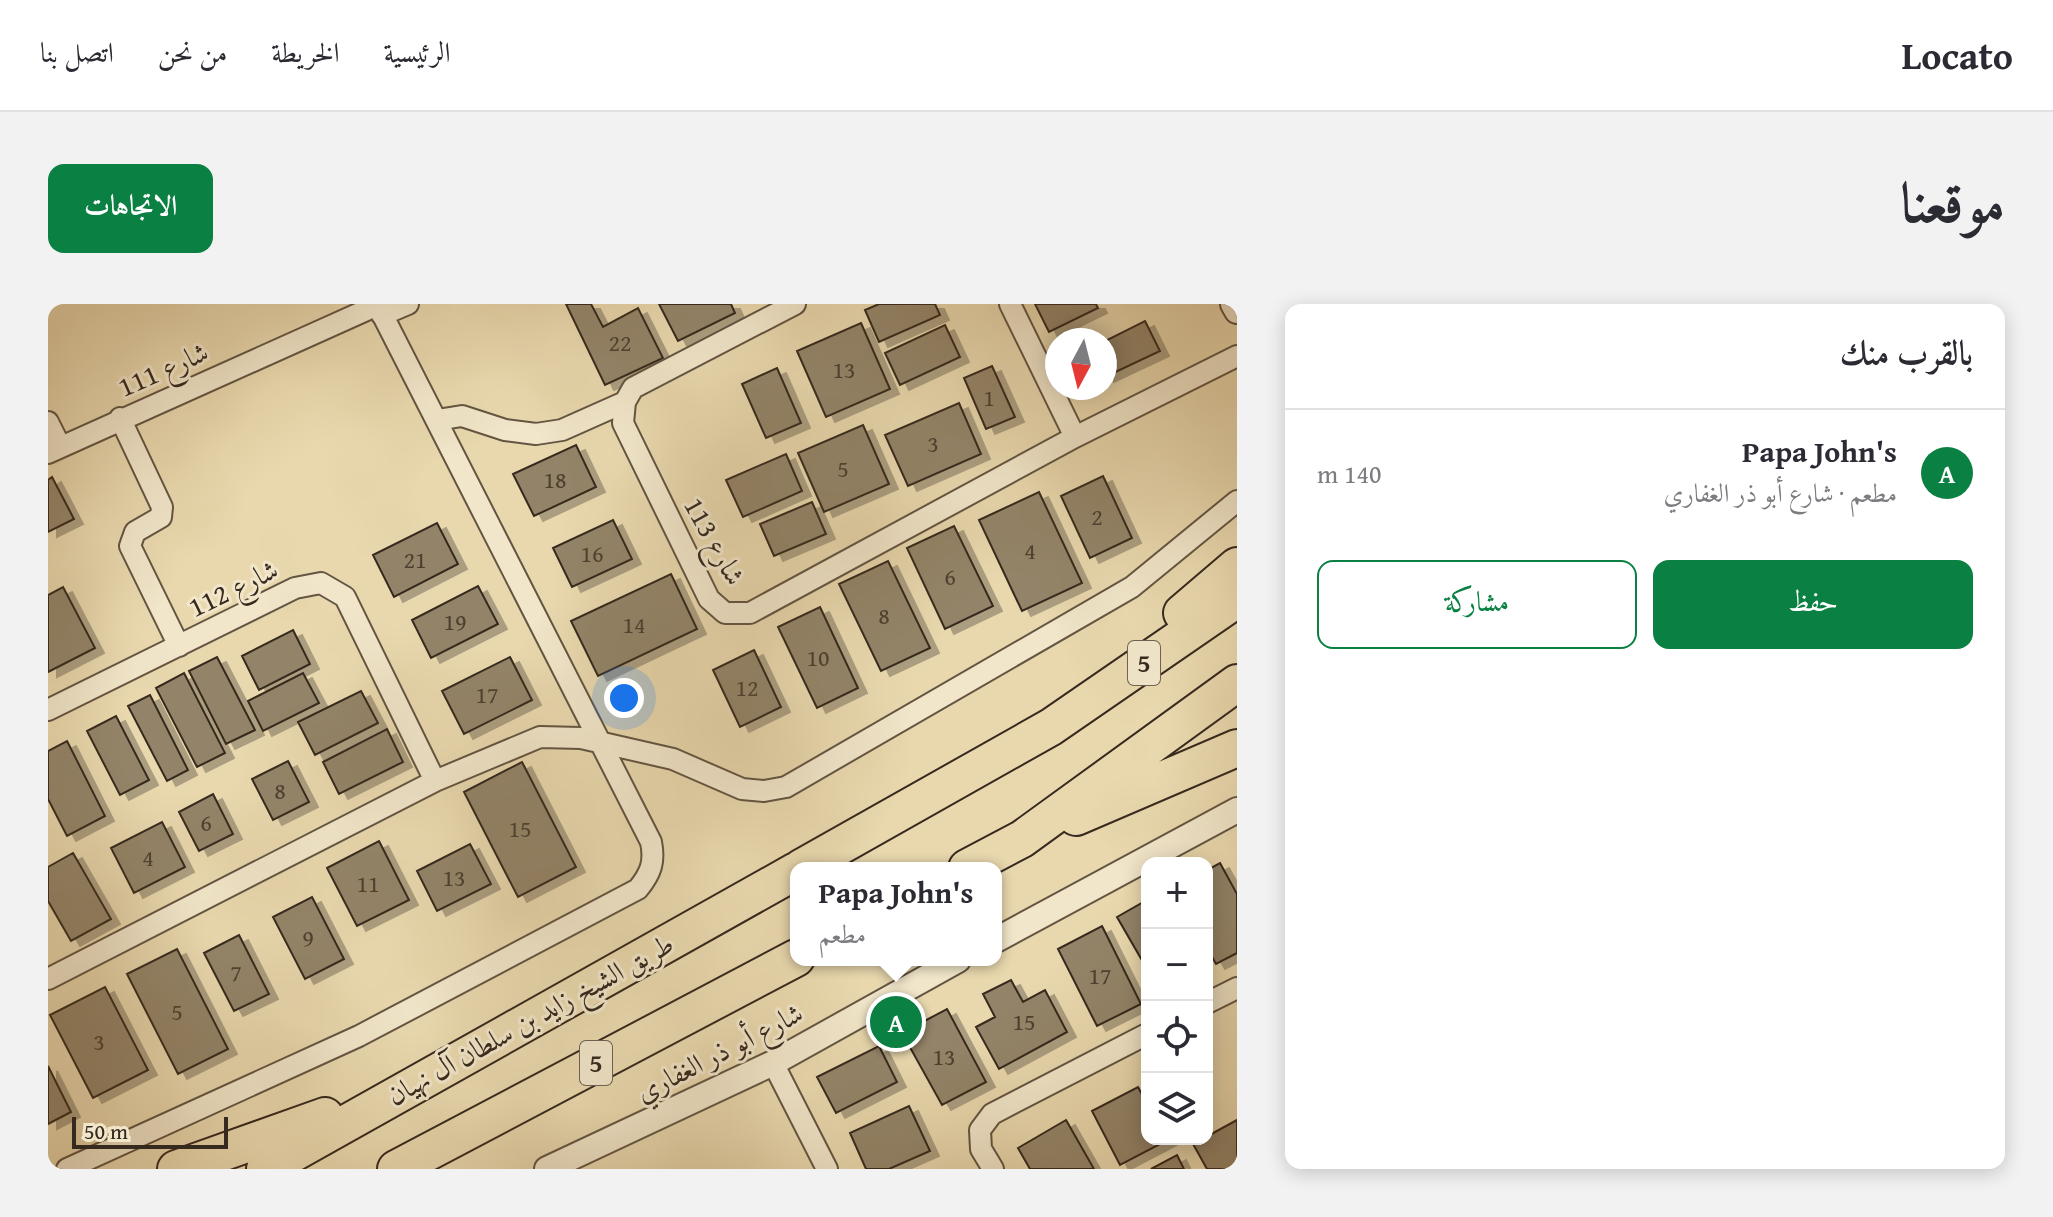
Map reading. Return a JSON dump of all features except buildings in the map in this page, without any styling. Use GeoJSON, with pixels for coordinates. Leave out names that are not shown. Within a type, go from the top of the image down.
{"type":"FeatureCollection","features":[{"type":"Feature","properties":{"kind":"highway"},"geometry":{"type":"LineString","coordinates":[[1051,727],[1237,566]]}},
{"type":"Feature","properties":{"kind":"highway","name":"طريق الشيخ زايد بن سلطان آل نهيان"},"geometry":{"type":"LineString","coordinates":[[810,862],[1051,727],[1237,599]]}},
{"type":"Feature","properties":{"kind":"highway"},"geometry":{"type":"LineString","coordinates":[[1022,839],[1237,683]]}},
{"type":"Feature","properties":{"kind":"highway"},"geometry":{"type":"LineString","coordinates":[[978,862],[1022,839],[1237,748]]}},
{"type":"Feature","properties":{"kind":"highway","name":"طريق الشيخ زايد بن سلطان آل نهيان"},"geometry":{"type":"LineString","coordinates":[[265,1169],[790,873]]}},
{"type":"Feature","properties":{"kind":"highway","name":"5"},"geometry":{"type":"LineString","coordinates":[[396,1169],[790,961]]}},
{"type":"Feature","properties":{"kind":"highway"},"geometry":{"type":"LineString","coordinates":[[176,1169],[417,1083]]}},
{"type":"Feature","properties":{"kind":"highway"},"geometry":{"type":"LineString","coordinates":[[446,1169],[531,1096]]}},
{"type":"Feature","properties":{"kind":"street","name":"شارع 111"},"geometry":{"type":"LineString","coordinates":[[48,422],[54,449],[380,308],[408,304]]}},
{"type":"Feature","properties":{"kind":"street"},"geometry":{"type":"LineString","coordinates":[[437,420],[462,416],[505,430],[536,434],[562,430],[625,402],[633,388],[795,304]]}},
{"type":"Feature","properties":{"kind":"street"},"geometry":{"type":"LineString","coordinates":[[1010,304],[1075,437]]}},
{"type":"Feature","properties":{"kind":"street"},"geometry":{"type":"LineString","coordinates":[[1233,304],[1237,311]]}},
{"type":"Feature","properties":{"kind":"street"},"geometry":{"type":"LineString","coordinates":[[67,1169],[359,1036],[638,889],[649,875],[654,859],[651,842],[380,308]]}},
{"type":"Feature","properties":{"kind":"street","name":"شارع 113"},"geometry":{"type":"LineString","coordinates":[[625,402],[623,423],[709,599],[725,613],[750,613],[1075,437],[1237,356]]}},
{"type":"Feature","properties":{"kind":"street"},"geometry":{"type":"LineString","coordinates":[[120,418],[162,507],[161,517],[135,532],[130,546],[179,646]]}},
{"type":"Feature","properties":{"kind":"street"},"geometry":{"type":"LineString","coordinates":[[48,979],[435,781],[540,737],[561,735],[673,759],[742,789],[764,791],[786,787],[1113,599],[1156,569],[1237,501]]}},
{"type":"Feature","properties":{"kind":"street","name":"شارع 112"},"geometry":{"type":"LineString","coordinates":[[48,710],[295,588],[321,583],[345,597],[435,781]]}},
{"type":"Feature","properties":{"kind":"street"},"geometry":{"type":"LineString","coordinates":[[1002,937],[1237,810]]}},
{"type":"Feature","properties":{"kind":"street","name":"شارع أبو ذر الغفاري"},"geometry":{"type":"LineString","coordinates":[[547,1169],[773,1063],[947,966]]}},
{"type":"Feature","properties":{"kind":"street"},"geometry":{"type":"LineString","coordinates":[[1211,1001],[1237,988]]}},
{"type":"Feature","properties":{"kind":"street"},"geometry":{"type":"LineString","coordinates":[[993,1169],[981,1149],[980,1130],[992,1114],[1141,1037]]}},
{"type":"Feature","properties":{"kind":"street"},"geometry":{"type":"LineString","coordinates":[[773,1063],[827,1169]]}},
{"type":"Feature","properties":{"kind":"place","name":"Papa John's"},"geometry":{"type":"Point","coordinates":[896,1022]}}]}
